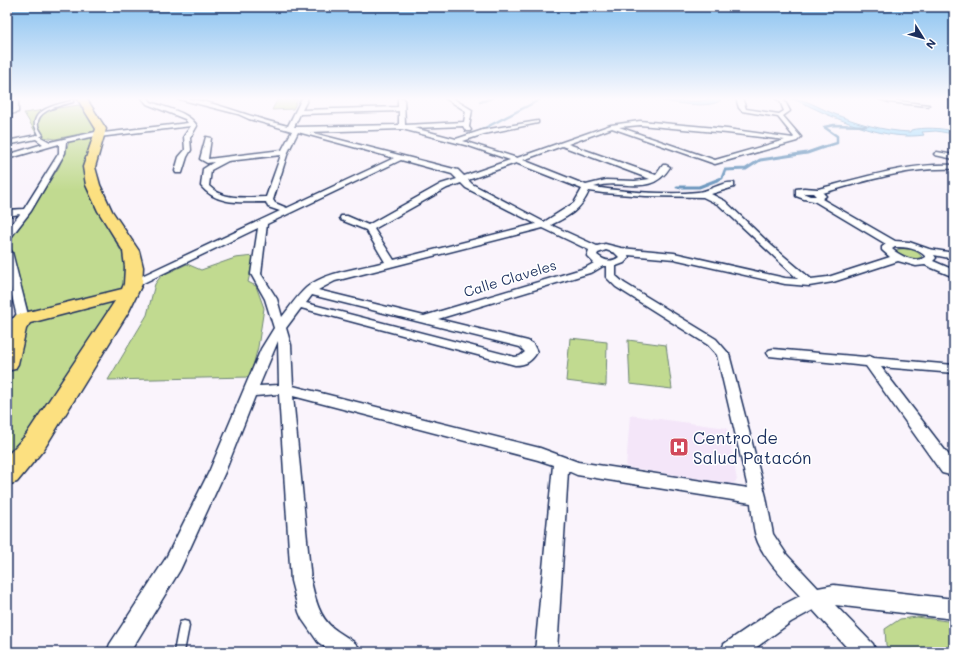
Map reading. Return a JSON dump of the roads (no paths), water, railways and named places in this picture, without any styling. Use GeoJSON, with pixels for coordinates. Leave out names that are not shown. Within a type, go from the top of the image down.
{"type":"FeatureCollection","features":[{"type":"Feature","properties":{"kind":"main road"},"geometry":{"type":"LineString","coordinates":[[7,474],[35,442],[132,288],[134,267],[130,251],[105,211],[93,185],[89,167],[101,129]]}},
{"type":"Feature","properties":{"kind":"main road"},"geometry":{"type":"LineString","coordinates":[[7,364],[16,328],[15,322],[132,288]]}},
{"type":"Feature","properties":{"kind":"street"},"geometry":{"type":"LineString","coordinates":[[7,157],[63,141],[100,134],[149,129]]}},
{"type":"Feature","properties":{"kind":"street"},"geometry":{"type":"LineString","coordinates":[[179,170],[183,157],[188,150],[186,141],[187,136],[192,129]]}},
{"type":"Feature","properties":{"kind":"street"},"geometry":{"type":"LineString","coordinates":[[289,129],[455,172],[470,186],[544,225],[595,249],[605,247],[611,259],[611,277],[620,285],[712,342],[723,354],[758,497],[765,537],[780,561],[865,652]]}},
{"type":"Feature","properties":{"kind":"street"},"geometry":{"type":"LineString","coordinates":[[293,130],[338,129]]}},
{"type":"Feature","properties":{"kind":"street"},"geometry":{"type":"LineString","coordinates":[[409,129],[456,141],[516,160],[587,188],[646,194],[704,194],[731,184]]}},
{"type":"Feature","properties":{"kind":"street"},"geometry":{"type":"LineString","coordinates":[[467,129],[471,136]]}},
{"type":"Feature","properties":{"kind":"street"},"geometry":{"type":"LineString","coordinates":[[456,141],[497,129]]}},
{"type":"Feature","properties":{"kind":"street"},"geometry":{"type":"LineString","coordinates":[[369,228],[444,186],[463,178],[605,129]]}},
{"type":"Feature","properties":{"kind":"street"},"geometry":{"type":"LineString","coordinates":[[621,129],[715,162],[795,140]]}},
{"type":"Feature","properties":{"kind":"street"},"geometry":{"type":"LineString","coordinates":[[708,129],[795,140]]}},
{"type":"Feature","properties":{"kind":"street"},"geometry":{"type":"LineString","coordinates":[[792,129],[798,137],[795,140]]}},
{"type":"Feature","properties":{"kind":"street"},"geometry":{"type":"LineString","coordinates":[[288,211],[271,205],[269,200],[293,130]]}},
{"type":"Feature","properties":{"kind":"street"},"geometry":{"type":"LineString","coordinates":[[7,143],[37,137],[49,144]]}},
{"type":"Feature","properties":{"kind":"street"},"geometry":{"type":"LineString","coordinates":[[208,138],[204,159],[207,161],[285,152]]}},
{"type":"Feature","properties":{"kind":"street"},"geometry":{"type":"LineString","coordinates":[[7,236],[27,211],[62,153],[63,141]]}},
{"type":"Feature","properties":{"kind":"street"},"geometry":{"type":"LineString","coordinates":[[562,144],[656,178]]}},
{"type":"Feature","properties":{"kind":"street"},"geometry":{"type":"LineString","coordinates":[[937,154],[954,157]]}},
{"type":"Feature","properties":{"kind":"street"},"geometry":{"type":"LineString","coordinates":[[132,288],[263,222],[400,158]]}},
{"type":"Feature","properties":{"kind":"street"},"geometry":{"type":"LineString","coordinates":[[226,159],[207,169],[205,186],[209,192],[221,198],[269,200]]}},
{"type":"Feature","properties":{"kind":"street"},"geometry":{"type":"LineString","coordinates":[[118,652],[173,564],[217,472],[267,349],[280,327],[309,291],[331,279],[544,225],[551,222],[580,202],[583,193],[587,188],[601,183],[641,182],[656,178],[666,166]]}},
{"type":"Feature","properties":{"kind":"street"},"geometry":{"type":"LineString","coordinates":[[954,167],[938,166],[910,168],[817,196],[893,244],[914,247],[926,257],[954,274]]}},
{"type":"Feature","properties":{"kind":"street"},"geometry":{"type":"LineString","coordinates":[[704,194],[722,203],[769,248],[809,283]]}},
{"type":"Feature","properties":{"kind":"street"},"geometry":{"type":"LineString","coordinates":[[7,213],[27,211]]}},
{"type":"Feature","properties":{"kind":"street"},"geometry":{"type":"LineString","coordinates":[[344,218],[369,228],[391,264]]}},
{"type":"Feature","properties":{"kind":"street"},"geometry":{"type":"LineString","coordinates":[[263,222],[256,274],[271,299],[285,345],[286,389],[301,581],[308,612],[312,618],[325,635],[351,652]]}},
{"type":"Feature","properties":{"kind":"street"},"geometry":{"type":"LineString","coordinates":[[893,244],[887,247],[887,250],[899,258],[913,262],[942,253],[954,256]]}},
{"type":"Feature","properties":{"kind":"street"},"geometry":{"type":"LineString","coordinates":[[595,249],[592,256],[611,259],[674,256],[785,281],[809,283],[828,280],[899,258]]}},
{"type":"Feature","properties":{"kind":"street"},"geometry":{"type":"LineString","coordinates":[[7,252],[15,322]]}},
{"type":"Feature","properties":{"kind":"street","name":"Calle Claveles"},"geometry":{"type":"LineString","coordinates":[[424,320],[589,270],[611,259]]}},
{"type":"Feature","properties":{"kind":"street"},"geometry":{"type":"LineString","coordinates":[[298,304],[516,361],[522,361],[530,352],[529,347],[524,344],[309,291]]}},
{"type":"Feature","properties":{"kind":"street"},"geometry":{"type":"LineString","coordinates":[[773,353],[869,360],[954,369]]}},
{"type":"Feature","properties":{"kind":"street"},"geometry":{"type":"LineString","coordinates":[[869,360],[948,468],[954,469]]}},
{"type":"Feature","properties":{"kind":"street"},"geometry":{"type":"LineString","coordinates":[[249,391],[286,389],[540,454],[577,468],[758,497]]}},
{"type":"Feature","properties":{"kind":"street"},"geometry":{"type":"LineString","coordinates":[[546,652],[561,462]]}},
{"type":"Feature","properties":{"kind":"street"},"geometry":{"type":"LineString","coordinates":[[732,652],[784,615],[816,598],[834,595],[954,609]]}},
{"type":"Feature","properties":{"kind":"lane"},"geometry":{"type":"LineString","coordinates":[[37,137],[41,135],[39,129]]}},
{"type":"Feature","properties":{"kind":"lane"},"geometry":{"type":"LineString","coordinates":[[179,652],[184,626]]}},
{"type":"Feature","properties":{"kind":"water"},"geometry":{"type":"Polygon","coordinates":[[[867,129],[885,129],[910,132],[911,130],[916,129],[935,129],[954,131],[954,134],[936,131],[922,132],[924,135],[899,136],[867,129]]]}},
{"type":"Feature","properties":{"kind":"waterway"},"geometry":{"type":"LineString","coordinates":[[825,147],[837,143],[837,136],[827,129]]}},
{"type":"Feature","properties":{"kind":"waterway"},"geometry":{"type":"LineString","coordinates":[[677,187],[699,187],[722,178],[725,170],[746,169],[760,160],[807,153],[825,147]]}},
{"type":"Feature","properties":{"kind":"place","name":"Centro de Salud Patacón"},"geometry":{"type":"Point","coordinates":[679,447]}}]}
